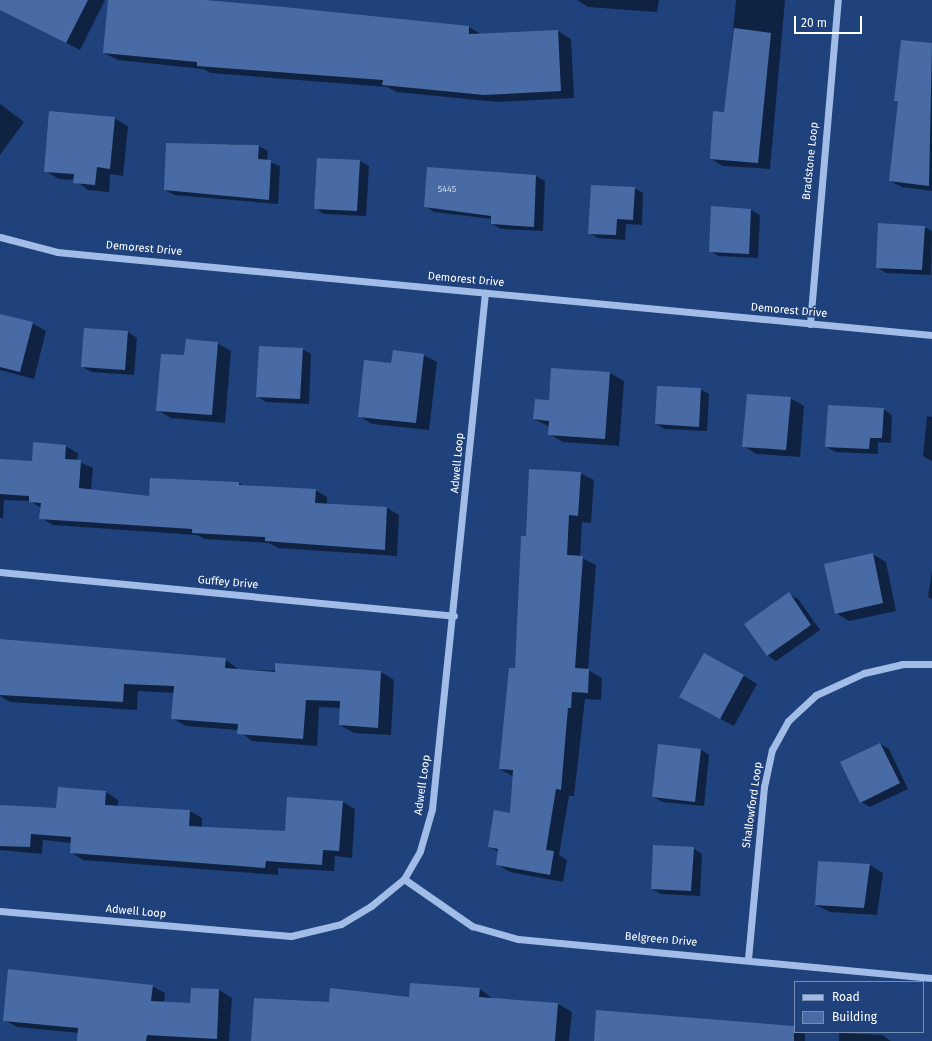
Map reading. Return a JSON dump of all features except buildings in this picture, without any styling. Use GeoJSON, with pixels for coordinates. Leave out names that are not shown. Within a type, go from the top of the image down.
{"type":"FeatureCollection","features":[{"type":"Feature","properties":{"kind":"street","name":"Bradstone Loop"},"geometry":{"type":"LineString","coordinates":[[810,324],[838,0]]}},
{"type":"Feature","properties":{"kind":"street","name":"Demorest Drive"},"geometry":{"type":"LineString","coordinates":[[0,238],[57,252],[932,335]]}},
{"type":"Feature","properties":{"kind":"street","name":"Adwell Loop"},"geometry":{"type":"LineString","coordinates":[[0,911],[291,936],[341,924],[371,906],[404,879],[420,851],[432,809],[454,616],[485,293]]}},
{"type":"Feature","properties":{"kind":"street","name":"Guffey Drive"},"geometry":{"type":"LineString","coordinates":[[0,572],[454,616]]}},
{"type":"Feature","properties":{"kind":"street","name":"Shallowford Loop"},"geometry":{"type":"LineString","coordinates":[[748,959],[764,787],[772,750],[788,721],[816,695],[864,673],[902,664],[932,664]]}},
{"type":"Feature","properties":{"kind":"street","name":"Belgreen Drive"},"geometry":{"type":"LineString","coordinates":[[404,879],[472,926],[518,939],[748,959],[932,978]]}}]}
